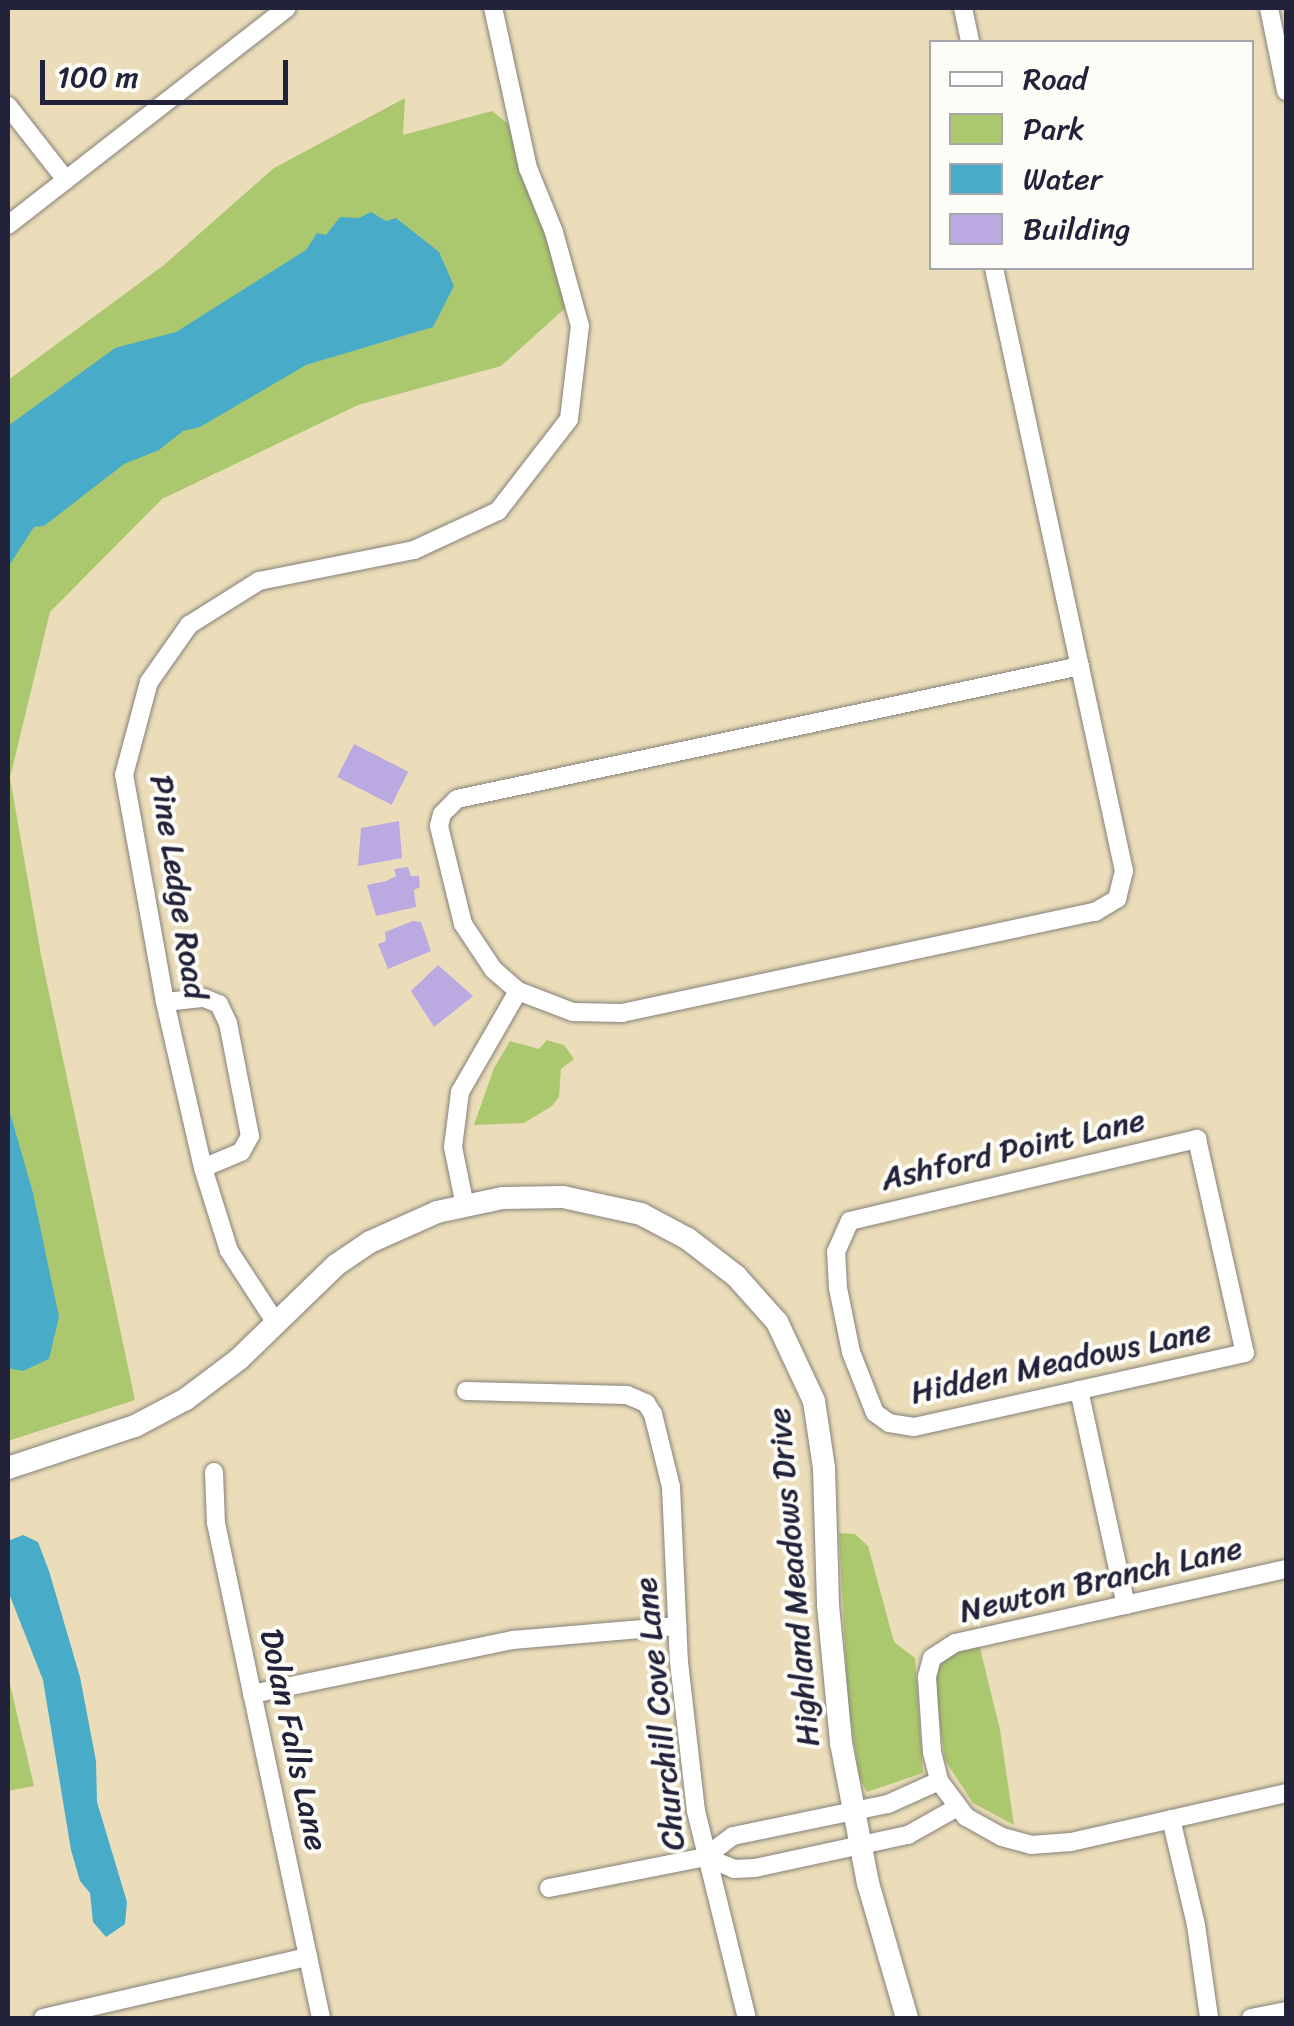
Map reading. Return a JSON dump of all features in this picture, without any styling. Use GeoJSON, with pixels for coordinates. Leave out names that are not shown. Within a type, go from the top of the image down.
{"type":"FeatureCollection","features":[{"type":"Feature","properties":{"kind":"street"},"geometry":{"type":"LineString","coordinates":[[8,225],[287,8]]}},
{"type":"Feature","properties":{"kind":"street","name":"Pine Ledge Road"},"geometry":{"type":"LineString","coordinates":[[276,1323],[229,1251],[202,1168],[124,775],[149,682],[190,625],[259,581],[414,550],[498,511],[569,420],[580,326],[554,232],[528,168],[493,8]]}},
{"type":"Feature","properties":{"kind":"street"},"geometry":{"type":"LineString","coordinates":[[963,8],[969,38]]}},
{"type":"Feature","properties":{"kind":"street"},"geometry":{"type":"LineString","coordinates":[[1269,8],[1286,90]]}},
{"type":"Feature","properties":{"kind":"street"},"geometry":{"type":"LineString","coordinates":[[8,106],[66,180]]}},
{"type":"Feature","properties":{"kind":"street"},"geometry":{"type":"LineString","coordinates":[[994,270],[1080,666],[1124,872],[1124,887],[1109,908],[622,1013],[573,1012],[518,991],[493,969],[463,924],[439,826],[442,814],[457,799],[1080,666]]}},
{"type":"Feature","properties":{"kind":"street"},"geometry":{"type":"LineString","coordinates":[[465,1206],[453,1146],[460,1092],[518,991]]}},
{"type":"Feature","properties":{"kind":"street"},"geometry":{"type":"LineString","coordinates":[[166,1002],[204,998],[219,1004],[228,1024],[250,1136],[241,1152],[202,1168]]}},
{"type":"Feature","properties":{"kind":"street","name":"Ashford Point Lane"},"geometry":{"type":"LineString","coordinates":[[890,1424],[868,1400],[846,1332],[836,1262],[845,1226],[864,1215],[1198,1139],[1245,1353]]}},
{"type":"Feature","properties":{"kind":"street","name":"Highland Meadows Drive"},"geometry":{"type":"LineString","coordinates":[[8,1468],[135,1426],[162,1413],[212,1381],[336,1266],[402,1225],[465,1206],[537,1195],[589,1200],[641,1214],[688,1239],[736,1276],[777,1322],[804,1375],[820,1432],[831,1646],[854,1811],[868,1883],[906,2018]]}},
{"type":"Feature","properties":{"kind":"street","name":"Hidden Meadows Lane"},"geometry":{"type":"LineString","coordinates":[[890,1424],[914,1427],[1245,1353]]}},
{"type":"Feature","properties":{"kind":"street"},"geometry":{"type":"LineString","coordinates":[[1080,1390],[1126,1605]]}},
{"type":"Feature","properties":{"kind":"street","name":"Churchill Cove Lane"},"geometry":{"type":"LineString","coordinates":[[466,1391],[617,1394],[646,1403],[656,1421],[669,1470],[676,1626],[688,1750],[706,1857],[747,2018]]}},
{"type":"Feature","properties":{"kind":"street","name":"Dolan Falls Lane"},"geometry":{"type":"LineString","coordinates":[[214,1472],[216,1523],[322,2018]]}},
{"type":"Feature","properties":{"kind":"street","name":"Newton Branch Lane"},"geometry":{"type":"LineString","coordinates":[[939,1781],[932,1752],[927,1677],[932,1658],[955,1643],[1286,1569]]}},
{"type":"Feature","properties":{"kind":"street"},"geometry":{"type":"LineString","coordinates":[[252,1694],[514,1640],[676,1626]]}},
{"type":"Feature","properties":{"kind":"street"},"geometry":{"type":"LineString","coordinates":[[549,1888],[706,1857],[745,1832],[888,1804],[939,1781],[956,1808],[988,1831],[1032,1844],[1072,1842],[1286,1793]]}},
{"type":"Feature","properties":{"kind":"street"},"geometry":{"type":"LineString","coordinates":[[706,1857],[744,1870],[921,1830],[956,1808]]}},
{"type":"Feature","properties":{"kind":"street"},"geometry":{"type":"LineString","coordinates":[[1171,1819],[1196,1925],[1209,2018]]}},
{"type":"Feature","properties":{"kind":"street"},"geometry":{"type":"LineString","coordinates":[[43,2018],[308,1957]]}},
{"type":"Feature","properties":{"kind":"street"},"geometry":{"type":"LineString","coordinates":[[1251,2018],[1286,2011]]}},
{"type":"Feature","properties":{"kind":"green space"},"geometry":{"type":"Polygon","coordinates":[[[405,98],[403,135],[492,111],[521,134],[573,301],[501,366],[358,405],[162,499],[50,612],[10,778],[41,955],[135,1400],[8,1441],[8,380],[164,265],[274,168],[405,98]]]}},
{"type":"Feature","properties":{"kind":"green space"},"geometry":{"type":"Polygon","coordinates":[[[547,1040],[564,1045],[574,1059],[561,1069],[559,1097],[552,1106],[524,1123],[474,1125],[494,1068],[510,1041],[539,1049],[547,1040]]]}},
{"type":"Feature","properties":{"kind":"green space"},"geometry":{"type":"Polygon","coordinates":[[[839,1533],[855,1534],[868,1546],[894,1642],[915,1658],[923,1773],[867,1792],[860,1779],[848,1705],[839,1533]]]}},
{"type":"Feature","properties":{"kind":"green space"},"geometry":{"type":"Polygon","coordinates":[[[979,1644],[1000,1730],[1014,1825],[973,1803],[945,1760],[933,1673],[943,1654],[979,1644]]]}},
{"type":"Feature","properties":{"kind":"green space"},"geometry":{"type":"Polygon","coordinates":[[[8,1676],[34,1786],[8,1791],[8,1676]]]}},
{"type":"Feature","properties":{"kind":"water"},"geometry":{"type":"Polygon","coordinates":[[[371,212],[386,221],[396,218],[439,252],[454,286],[433,327],[306,365],[200,427],[183,431],[159,450],[124,464],[44,526],[34,527],[8,567],[8,426],[115,348],[176,332],[306,250],[317,233],[326,235],[340,217],[359,218],[371,212]]]}},
{"type":"Feature","properties":{"kind":"water"},"geometry":{"type":"Polygon","coordinates":[[[8,1106],[33,1193],[59,1317],[49,1359],[23,1371],[8,1368],[8,1106]]]}},
{"type":"Feature","properties":{"kind":"water"},"geometry":{"type":"Polygon","coordinates":[[[23,1535],[38,1542],[80,1677],[96,1761],[97,1802],[127,1902],[125,1924],[106,1937],[93,1922],[90,1893],[80,1881],[71,1850],[43,1680],[8,1591],[8,1541],[23,1535]]]}},
{"type":"Feature","properties":{"kind":"building"},"geometry":{"type":"Polygon","coordinates":[[[354,744],[408,772],[392,805],[337,777],[354,744]]]}},
{"type":"Feature","properties":{"kind":"building"},"geometry":{"type":"Polygon","coordinates":[[[399,821],[402,858],[358,866],[361,828],[399,821]]]}},
{"type":"Feature","properties":{"kind":"building"},"geometry":{"type":"Polygon","coordinates":[[[408,867],[411,876],[419,876],[420,887],[414,890],[416,907],[376,916],[367,885],[386,881],[396,876],[394,869],[408,867]]]}},
{"type":"Feature","properties":{"kind":"building"},"geometry":{"type":"Polygon","coordinates":[[[413,921],[421,922],[431,951],[388,969],[378,944],[386,941],[385,932],[413,921]]]}},
{"type":"Feature","properties":{"kind":"building"},"geometry":{"type":"Polygon","coordinates":[[[438,965],[473,996],[434,1027],[411,991],[438,965]]]}}]}
